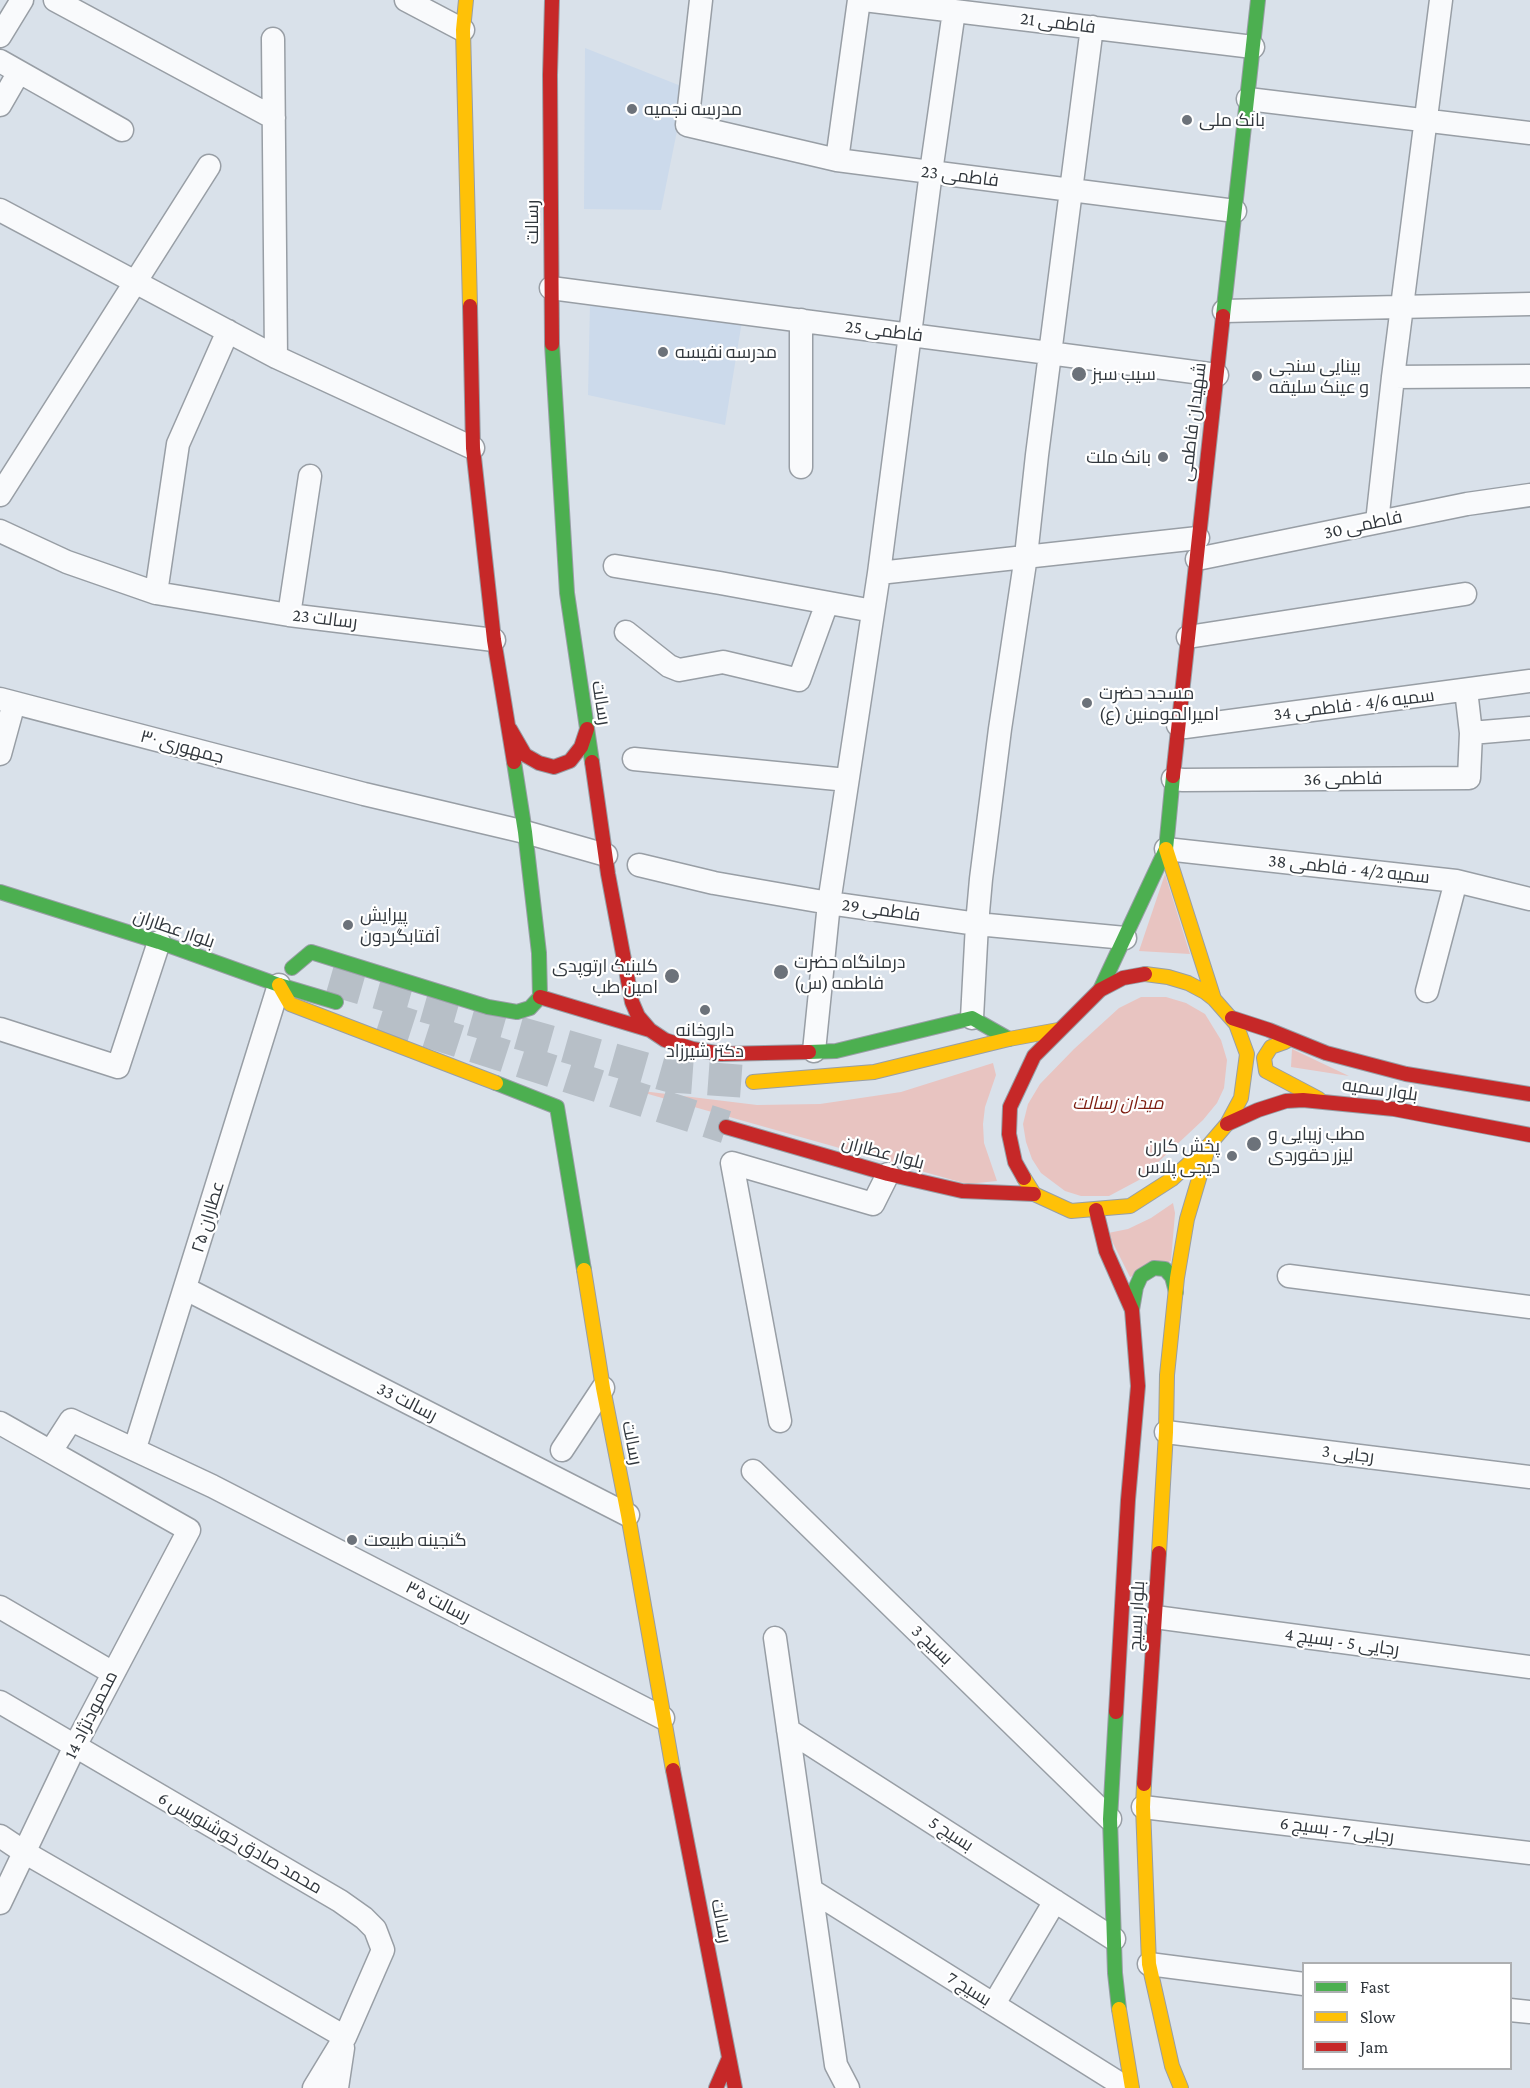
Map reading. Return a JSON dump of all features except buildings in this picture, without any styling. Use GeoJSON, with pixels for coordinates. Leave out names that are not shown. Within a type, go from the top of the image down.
{"type":"FeatureCollection","features":[{"type":"Feature","properties":{"kind":"main road"},"geometry":{"type":"LineString","coordinates":[[284,972],[311,952],[488,1007],[517,1012],[530,1008],[540,997],[539,953],[525,832],[494,640],[473,448],[463,30],[465,0]]}},
{"type":"Feature","properties":{"kind":"main road","name":"رسالت"},"geometry":{"type":"LineString","coordinates":[[552,0],[551,320],[567,593],[606,855],[632,1002],[638,1016],[650,1030],[666,1040],[693,1049],[721,1054],[836,1051],[972,1018]]}},
{"type":"Feature","properties":{"kind":"main road","name":"شهیدان فاطمی"},"geometry":{"type":"LineString","coordinates":[[1166,849],[1258,0]]}},
{"type":"Feature","properties":{"kind":"main road"},"geometry":{"type":"LineString","coordinates":[[508,727],[525,755],[539,763],[554,767],[570,761],[581,747],[587,729]]}},
{"type":"Feature","properties":{"kind":"main road"},"geometry":{"type":"LineString","coordinates":[[1100,990],[1166,849]]}},
{"type":"Feature","properties":{"kind":"main road"},"geometry":{"type":"LineString","coordinates":[[1166,849],[1214,999]]}},
{"type":"Feature","properties":{"kind":"main road","name":"بلوار عطاران"},"geometry":{"type":"LineString","coordinates":[[0,892],[159,942],[284,972],[311,973]]}},
{"type":"Feature","properties":{"kind":"main road","name":"رسالت"},"geometry":{"type":"LineString","coordinates":[[284,972],[290,1004],[557,1107],[603,1388],[628,1515],[663,1718],[735,2088]]}},
{"type":"Feature","properties":{"kind":"main road","name":"بلوار عطاران"},"geometry":{"type":"LineString","coordinates":[[284,972],[336,1002]]}},
{"type":"Feature","properties":{"kind":"main road"},"geometry":{"type":"LineString","coordinates":[[1145,974],[1168,976],[1188,983],[1214,999],[1232,1018],[1243,1039],[1247,1054],[1240,1098],[1227,1124],[1209,1145],[1172,1179],[1130,1206],[1071,1211],[1034,1194],[1015,1162],[1009,1134],[1010,1107],[1034,1056],[1058,1030],[1100,990],[1123,978],[1145,974]]}},
{"type":"Feature","properties":{"kind":"main road"},"geometry":{"type":"LineString","coordinates":[[540,997],[650,1030]]}},
{"type":"Feature","properties":{"kind":"main road"},"geometry":{"type":"LineString","coordinates":[[972,1018],[1009,1040]]}},
{"type":"Feature","properties":{"kind":"main road","name":"بلوار سمیه"},"geometry":{"type":"LineString","coordinates":[[1232,1018],[1326,1053],[1406,1074],[1530,1094]]}},
{"type":"Feature","properties":{"kind":"main road"},"geometry":{"type":"LineString","coordinates":[[753,1082],[874,1072],[1058,1030]]}},
{"type":"Feature","properties":{"kind":"main road"},"geometry":{"type":"LineString","coordinates":[[1292,1040],[1271,1047],[1263,1058],[1266,1071],[1323,1101]]}},
{"type":"Feature","properties":{"kind":"main road","name":"بلوار سمیه"},"geometry":{"type":"LineString","coordinates":[[1227,1124],[1286,1101],[1323,1101],[1394,1109],[1530,1135]]}},
{"type":"Feature","properties":{"kind":"main road","name":"بلوار عطاران"},"geometry":{"type":"LineString","coordinates":[[726,1127],[888,1174],[962,1191],[1034,1194]]}},
{"type":"Feature","properties":{"kind":"main road","name":"بلوار بسیج"},"geometry":{"type":"LineString","coordinates":[[1181,2088],[1172,2066],[1149,1964],[1143,1807],[1166,1432],[1167,1375],[1187,1220],[1209,1145]]}},
{"type":"Feature","properties":{"kind":"main road","name":"بلوار بسیج"},"geometry":{"type":"LineString","coordinates":[[1096,1210],[1106,1251],[1132,1310],[1138,1386],[1128,1500],[1110,1819],[1115,1973],[1123,2040],[1132,2088]]}},
{"type":"Feature","properties":{"kind":"main road"},"geometry":{"type":"LineString","coordinates":[[1132,1310],[1136,1287],[1141,1276],[1154,1268],[1165,1269],[1172,1277],[1176,1292]]}},
{"type":"Feature","properties":{"kind":"main road"},"geometry":{"type":"LineString","coordinates":[[717,2088],[729,2058]]}},
{"type":"Feature","properties":{"kind":"street"},"geometry":{"type":"LineString","coordinates":[[0,36],[21,0]]}},
{"type":"Feature","properties":{"kind":"street"},"geometry":{"type":"LineString","coordinates":[[56,0],[274,118]]}},
{"type":"Feature","properties":{"kind":"street"},"geometry":{"type":"LineString","coordinates":[[406,0],[463,30]]}},
{"type":"Feature","properties":{"kind":"street","name":"فاطمی 23"},"geometry":{"type":"LineString","coordinates":[[701,0],[687,125],[837,160],[1235,211]]}},
{"type":"Feature","properties":{"kind":"street"},"geometry":{"type":"LineString","coordinates":[[837,160],[859,0]]}},
{"type":"Feature","properties":{"kind":"street","name":"فاطمی 21"},"geometry":{"type":"LineString","coordinates":[[864,0],[1253,47]]}},
{"type":"Feature","properties":{"kind":"street"},"geometry":{"type":"LineString","coordinates":[[1377,522],[1441,0]]}},
{"type":"Feature","properties":{"kind":"street"},"geometry":{"type":"LineString","coordinates":[[814,1051],[829,903],[879,573],[909,334],[954,11]]}},
{"type":"Feature","properties":{"kind":"street"},"geometry":{"type":"LineString","coordinates":[[972,1018],[977,924],[1000,729],[1026,556],[1092,27]]}},
{"type":"Feature","properties":{"kind":"street"},"geometry":{"type":"LineString","coordinates":[[273,39],[276,357]]}},
{"type":"Feature","properties":{"kind":"street"},"geometry":{"type":"LineString","coordinates":[[0,105],[10,66],[122,129]]}},
{"type":"Feature","properties":{"kind":"street"},"geometry":{"type":"LineString","coordinates":[[1248,99],[1530,133]]}},
{"type":"Feature","properties":{"kind":"street"},"geometry":{"type":"LineString","coordinates":[[0,495],[209,166]]}},
{"type":"Feature","properties":{"kind":"street"},"geometry":{"type":"LineString","coordinates":[[0,210],[276,357],[473,448]]}},
{"type":"Feature","properties":{"kind":"street","name":"فاطمی 25"},"geometry":{"type":"LineString","coordinates":[[551,288],[1217,375]]}},
{"type":"Feature","properties":{"kind":"street"},"geometry":{"type":"LineString","coordinates":[[1224,311],[1530,304]]}},
{"type":"Feature","properties":{"kind":"street"},"geometry":{"type":"LineString","coordinates":[[801,320],[801,467]]}},
{"type":"Feature","properties":{"kind":"street"},"geometry":{"type":"LineString","coordinates":[[156,593],[178,444],[228,331]]}},
{"type":"Feature","properties":{"kind":"street"},"geometry":{"type":"LineString","coordinates":[[1393,377],[1530,376]]}},
{"type":"Feature","properties":{"kind":"street"},"geometry":{"type":"LineString","coordinates":[[289,615],[310,476]]}},
{"type":"Feature","properties":{"kind":"street","name":"فاطمی 30"},"geometry":{"type":"LineString","coordinates":[[879,573],[1026,556],[1198,548],[1377,522],[1467,504],[1530,495]]}},
{"type":"Feature","properties":{"kind":"street","name":"رسالت 23"},"geometry":{"type":"LineString","coordinates":[[0,531],[67,562],[156,593],[289,615],[494,640]]}},
{"type":"Feature","properties":{"kind":"street"},"geometry":{"type":"LineString","coordinates":[[615,566],[873,611]]}},
{"type":"Feature","properties":{"kind":"street"},"geometry":{"type":"LineString","coordinates":[[1188,636],[1465,594]]}},
{"type":"Feature","properties":{"kind":"street"},"geometry":{"type":"LineString","coordinates":[[626,632],[669,666],[679,670],[723,662],[799,680],[827,603]]}},
{"type":"Feature","properties":{"kind":"street","name":"سمیه 4/6 - فاطمی 34"},"geometry":{"type":"LineString","coordinates":[[1178,725],[1185,726],[1530,681]]}},
{"type":"Feature","properties":{"kind":"street"},"geometry":{"type":"LineString","coordinates":[[1466,690],[1471,734],[1530,728]]}},
{"type":"Feature","properties":{"kind":"street"},"geometry":{"type":"LineString","coordinates":[[0,754],[7,701]]}},
{"type":"Feature","properties":{"kind":"street","name":"جمهوری ۳۰"},"geometry":{"type":"LineString","coordinates":[[7,701],[364,794],[525,832],[606,855]]}},
{"type":"Feature","properties":{"kind":"street","name":"فاطمی 36"},"geometry":{"type":"LineString","coordinates":[[1173,778],[1183,780],[1469,778],[1471,734]]}},
{"type":"Feature","properties":{"kind":"street"},"geometry":{"type":"LineString","coordinates":[[634,759],[847,780]]}},
{"type":"Feature","properties":{"kind":"street","name":"سمیه 4/2 - فاطمی 38"},"geometry":{"type":"LineString","coordinates":[[1166,849],[1455,881],[1530,899]]}},
{"type":"Feature","properties":{"kind":"street","name":"فاطمی 29"},"geometry":{"type":"LineString","coordinates":[[639,865],[714,883],[829,903],[977,924],[1125,938]]}},
{"type":"Feature","properties":{"kind":"street"},"geometry":{"type":"LineString","coordinates":[[1427,991],[1455,881]]}},
{"type":"Feature","properties":{"kind":"street"},"geometry":{"type":"LineString","coordinates":[[0,1029],[118,1067],[159,942]]}},
{"type":"Feature","properties":{"kind":"street","name":"عطاران ۲۵"},"geometry":{"type":"LineString","coordinates":[[135,1448],[284,972]]}},
{"type":"Feature","properties":{"kind":"street"},"geometry":{"type":"LineString","coordinates":[[780,1420],[732,1163],[873,1204],[888,1174]]}},
{"type":"Feature","properties":{"kind":"street"},"geometry":{"type":"LineString","coordinates":[[1289,1276],[1530,1307]]}},
{"type":"Feature","properties":{"kind":"street","name":"رسالت 33"},"geometry":{"type":"LineString","coordinates":[[186,1289],[628,1515]]}},
{"type":"Feature","properties":{"kind":"street"},"geometry":{"type":"LineString","coordinates":[[562,1450],[603,1388]]}},
{"type":"Feature","properties":{"kind":"street","name":"رسالت ۳۵"},"geometry":{"type":"LineString","coordinates":[[51,1451],[71,1420],[212,1486],[663,1718]]}},
{"type":"Feature","properties":{"kind":"street"},"geometry":{"type":"LineString","coordinates":[[0,1423],[51,1451]]}},
{"type":"Feature","properties":{"kind":"street","name":"رجایی 3"},"geometry":{"type":"LineString","coordinates":[[1166,1432],[1530,1476]]}},
{"type":"Feature","properties":{"kind":"street","name":"محمودنژاد 14"},"geometry":{"type":"LineString","coordinates":[[0,1904],[75,1746],[189,1530],[51,1451]]}},
{"type":"Feature","properties":{"kind":"street","name":"بسیج 3"},"geometry":{"type":"LineString","coordinates":[[753,1471],[1110,1819]]}},
{"type":"Feature","properties":{"kind":"street"},"geometry":{"type":"LineString","coordinates":[[0,1607],[113,1673]]}},
{"type":"Feature","properties":{"kind":"street","name":"رجایی 5 - بسیج 4"},"geometry":{"type":"LineString","coordinates":[[1155,1617],[1530,1667]]}},
{"type":"Feature","properties":{"kind":"street"},"geometry":{"type":"LineString","coordinates":[[775,1638],[836,2065],[848,2088]]}},
{"type":"Feature","properties":{"kind":"street","name":"محمد صادق خوشنویس 6"},"geometry":{"type":"LineString","coordinates":[[0,1702],[340,1901],[364,1918],[375,1929],[383,1950],[345,2037]]}},
{"type":"Feature","properties":{"kind":"street","name":"بسیج 5"},"geometry":{"type":"LineString","coordinates":[[788,1730],[1114,1939]]}},
{"type":"Feature","properties":{"kind":"street","name":"رجایی 7 - بسیج 6"},"geometry":{"type":"LineString","coordinates":[[1143,1807],[1530,1853]]}},
{"type":"Feature","properties":{"kind":"street"},"geometry":{"type":"LineString","coordinates":[[0,1836],[345,2037]]}},
{"type":"Feature","properties":{"kind":"street","name":"بسیج 7"},"geometry":{"type":"LineString","coordinates":[[811,1890],[1127,2088]]}},
{"type":"Feature","properties":{"kind":"street"},"geometry":{"type":"LineString","coordinates":[[994,2004],[1055,1901]]}},
{"type":"Feature","properties":{"kind":"street"},"geometry":{"type":"LineString","coordinates":[[1149,1964],[1302,1984]]}},
{"type":"Feature","properties":{"kind":"street"},"geometry":{"type":"LineString","coordinates":[[1512,2010],[1530,2012]]}},
{"type":"Feature","properties":{"kind":"street"},"geometry":{"type":"LineString","coordinates":[[314,2088],[345,2037]]}},
{"type":"Feature","properties":{"kind":"street"},"geometry":{"type":"LineString","coordinates":[[337,2088],[345,2037]]}},
{"type":"Feature","properties":{"kind":"shaded area","name":"مدرسه نجمیه"},"geometry":{"type":"Polygon","coordinates":[[[585,48],[681,86],[677,131],[661,210],[584,209],[585,48]]]}},
{"type":"Feature","properties":{"kind":"shaded area","name":"مدرسه نفیسه"},"geometry":{"type":"Polygon","coordinates":[[[590,304],[742,321],[725,425],[588,395],[590,304]]]}},
{"type":"Feature","properties":{"kind":"green space"},"geometry":{"type":"Polygon","coordinates":[[[1165,874],[1190,954],[1139,951],[1165,874]]]}},
{"type":"Feature","properties":{"kind":"green space","name":"میدان رسالت"},"geometry":{"type":"Polygon","coordinates":[[[1141,997],[1166,997],[1186,1003],[1205,1014],[1221,1040],[1227,1060],[1224,1088],[1217,1103],[1203,1120],[1139,1180],[1109,1196],[1081,1196],[1065,1191],[1041,1173],[1032,1159],[1023,1124],[1028,1104],[1040,1084],[1074,1049],[1119,1008],[1141,997]]]}},
{"type":"Feature","properties":{"kind":"green space"},"geometry":{"type":"Polygon","coordinates":[[[1292,1049],[1349,1076],[1291,1067],[1292,1049]]]}},
{"type":"Feature","properties":{"kind":"green space"},"geometry":{"type":"Polygon","coordinates":[[[993,1063],[996,1075],[985,1107],[983,1124],[984,1143],[997,1181],[967,1184],[634,1090],[757,1105],[820,1104],[901,1092],[993,1063]]]}},
{"type":"Feature","properties":{"kind":"green space"},"geometry":{"type":"Polygon","coordinates":[[[1173,1203],[1175,1213],[1171,1261],[1130,1277],[1108,1233],[1128,1229],[1151,1218],[1173,1203]]]}},
{"type":"Feature","properties":{"kind":"tunnel"},"geometry":{"type":"LineString","coordinates":[[330,979],[670,1076],[753,1082]]}},
{"type":"Feature","properties":{"kind":"tunnel"},"geometry":{"type":"LineString","coordinates":[[381,1016],[726,1127]]}},
{"type":"Feature","properties":{"kind":"traffic: fast"},"geometry":{"type":"LineString","coordinates":[[1223,316],[1258,0]]}},
{"type":"Feature","properties":{"kind":"traffic: fast"},"geometry":{"type":"LineString","coordinates":[[552,344],[567,593],[592,762]]}},
{"type":"Feature","properties":{"kind":"traffic: fast"},"geometry":{"type":"LineString","coordinates":[[292,968],[311,952],[488,1007],[517,1012],[530,1008],[540,997],[539,953],[525,832],[514,762]]}},
{"type":"Feature","properties":{"kind":"traffic: fast"},"geometry":{"type":"LineString","coordinates":[[1100,990],[1166,849],[1173,776]]}},
{"type":"Feature","properties":{"kind":"traffic: fast"},"geometry":{"type":"LineString","coordinates":[[0,892],[159,942],[279,985],[336,1002]]}},
{"type":"Feature","properties":{"kind":"traffic: fast"},"geometry":{"type":"LineString","coordinates":[[809,1052],[836,1051],[972,1018],[1009,1039]]}},
{"type":"Feature","properties":{"kind":"traffic: fast"},"geometry":{"type":"LineString","coordinates":[[496,1083],[557,1107],[584,1270]]}},
{"type":"Feature","properties":{"kind":"traffic: fast"},"geometry":{"type":"LineString","coordinates":[[1132,1310],[1136,1287],[1141,1276],[1154,1268],[1165,1269],[1172,1277],[1176,1292]]}},
{"type":"Feature","properties":{"kind":"traffic: fast"},"geometry":{"type":"LineString","coordinates":[[1116,1712],[1110,1819],[1115,1973],[1119,2009]]}},
{"type":"Feature","properties":{"kind":"traffic: slow"},"geometry":{"type":"LineString","coordinates":[[466,0],[463,30],[470,306]]}},
{"type":"Feature","properties":{"kind":"traffic: slow"},"geometry":{"type":"LineString","coordinates":[[1166,849],[1214,999]]}},
{"type":"Feature","properties":{"kind":"traffic: slow"},"geometry":{"type":"LineString","coordinates":[[1024,1178],[1034,1194],[1071,1211],[1130,1206],[1172,1179],[1209,1145],[1227,1124],[1241,1098],[1247,1054],[1236,1024],[1205,992],[1188,983],[1145,974]]}},
{"type":"Feature","properties":{"kind":"traffic: slow"},"geometry":{"type":"LineString","coordinates":[[279,985],[290,1004],[496,1083]]}},
{"type":"Feature","properties":{"kind":"traffic: slow"},"geometry":{"type":"LineString","coordinates":[[753,1082],[874,1072],[1009,1039],[1058,1030]]}},
{"type":"Feature","properties":{"kind":"traffic: slow"},"geometry":{"type":"LineString","coordinates":[[1285,1042],[1271,1047],[1264,1058],[1266,1071],[1319,1099]]}},
{"type":"Feature","properties":{"kind":"traffic: slow"},"geometry":{"type":"LineString","coordinates":[[1159,1553],[1167,1375],[1177,1278],[1187,1219],[1209,1145]]}},
{"type":"Feature","properties":{"kind":"traffic: slow"},"geometry":{"type":"LineString","coordinates":[[584,1270],[603,1388],[673,1770]]}},
{"type":"Feature","properties":{"kind":"traffic: slow"},"geometry":{"type":"LineString","coordinates":[[1144,1784],[1149,1964],[1172,2066],[1181,2088]]}},
{"type":"Feature","properties":{"kind":"traffic: slow"},"geometry":{"type":"LineString","coordinates":[[1119,2009],[1132,2088]]}},
{"type":"Feature","properties":{"kind":"traffic: jam"},"geometry":{"type":"LineString","coordinates":[[552,0],[550,75],[552,344]]}},
{"type":"Feature","properties":{"kind":"traffic: jam"},"geometry":{"type":"LineString","coordinates":[[470,306],[473,448],[494,640],[514,762]]}},
{"type":"Feature","properties":{"kind":"traffic: jam"},"geometry":{"type":"LineString","coordinates":[[1173,776],[1223,316]]}},
{"type":"Feature","properties":{"kind":"traffic: jam"},"geometry":{"type":"LineString","coordinates":[[510,729],[525,755],[539,763],[554,767],[570,761],[581,747],[587,729]]}},
{"type":"Feature","properties":{"kind":"traffic: jam"},"geometry":{"type":"LineString","coordinates":[[592,762],[608,874],[632,1002],[638,1016],[650,1030],[665,1040],[693,1049],[721,1054],[809,1052]]}},
{"type":"Feature","properties":{"kind":"traffic: jam"},"geometry":{"type":"LineString","coordinates":[[1024,1178],[1015,1162],[1009,1134],[1010,1107],[1034,1056],[1100,990],[1123,978],[1145,974]]}},
{"type":"Feature","properties":{"kind":"traffic: jam"},"geometry":{"type":"LineString","coordinates":[[540,997],[650,1030]]}},
{"type":"Feature","properties":{"kind":"traffic: jam"},"geometry":{"type":"LineString","coordinates":[[1232,1018],[1326,1053],[1406,1074],[1530,1094]]}},
{"type":"Feature","properties":{"kind":"traffic: jam"},"geometry":{"type":"LineString","coordinates":[[1227,1124],[1286,1101],[1303,1100],[1394,1109],[1530,1135]]}},
{"type":"Feature","properties":{"kind":"traffic: jam"},"geometry":{"type":"LineString","coordinates":[[726,1127],[888,1174],[962,1191],[1034,1194]]}},
{"type":"Feature","properties":{"kind":"traffic: jam"},"geometry":{"type":"LineString","coordinates":[[1096,1210],[1106,1251],[1132,1310],[1138,1386],[1128,1500],[1116,1712]]}},
{"type":"Feature","properties":{"kind":"traffic: jam"},"geometry":{"type":"LineString","coordinates":[[1144,1784],[1159,1553]]}},
{"type":"Feature","properties":{"kind":"traffic: jam"},"geometry":{"type":"LineString","coordinates":[[673,1770],[735,2088]]}},
{"type":"Feature","properties":{"kind":"traffic: jam"},"geometry":{"type":"LineString","coordinates":[[716,2088],[729,2058]]}},
{"type":"Feature","properties":{"kind":"place","name":"مدرسه نجمیه"},"geometry":{"type":"Point","coordinates":[632,109]}},
{"type":"Feature","properties":{"kind":"place","name":"بانک ملی"},"geometry":{"type":"Point","coordinates":[1187,120]}},
{"type":"Feature","properties":{"kind":"place","name":"مدرسه نفیسه"},"geometry":{"type":"Point","coordinates":[663,352]}},
{"type":"Feature","properties":{"kind":"place","name":"سیب سبز"},"geometry":{"type":"Point","coordinates":[1079,374]}},
{"type":"Feature","properties":{"kind":"place","name":"بینایی سنجی و عینک سلیقه"},"geometry":{"type":"Point","coordinates":[1257,376]}},
{"type":"Feature","properties":{"kind":"place","name":"بانک ملت"},"geometry":{"type":"Point","coordinates":[1163,457]}},
{"type":"Feature","properties":{"kind":"place","name":"مسجد حضرت امیرالمومنین (ع)"},"geometry":{"type":"Point","coordinates":[1087,703]}},
{"type":"Feature","properties":{"kind":"place","name":"پیرایش آفتابگردون"},"geometry":{"type":"Point","coordinates":[348,925]}},
{"type":"Feature","properties":{"kind":"place","name":"درمانگاه حضرت فاطمه (س)"},"geometry":{"type":"Point","coordinates":[781,972]}},
{"type":"Feature","properties":{"kind":"place","name":"کلینیک ارتوپدی امین طب"},"geometry":{"type":"Point","coordinates":[672,976]}},
{"type":"Feature","properties":{"kind":"place","name":"داروخانه دکتر شیرزاد"},"geometry":{"type":"Point","coordinates":[705,1010]}},
{"type":"Feature","properties":{"kind":"place","name":"مطب زیبایی و لیزر حقوردی"},"geometry":{"type":"Point","coordinates":[1254,1144]}},
{"type":"Feature","properties":{"kind":"place","name":"پخش کارن دیجی پلاس"},"geometry":{"type":"Point","coordinates":[1232,1156]}},
{"type":"Feature","properties":{"kind":"place","name":"گنجینه طبیعت"},"geometry":{"type":"Point","coordinates":[352,1540]}}]}
